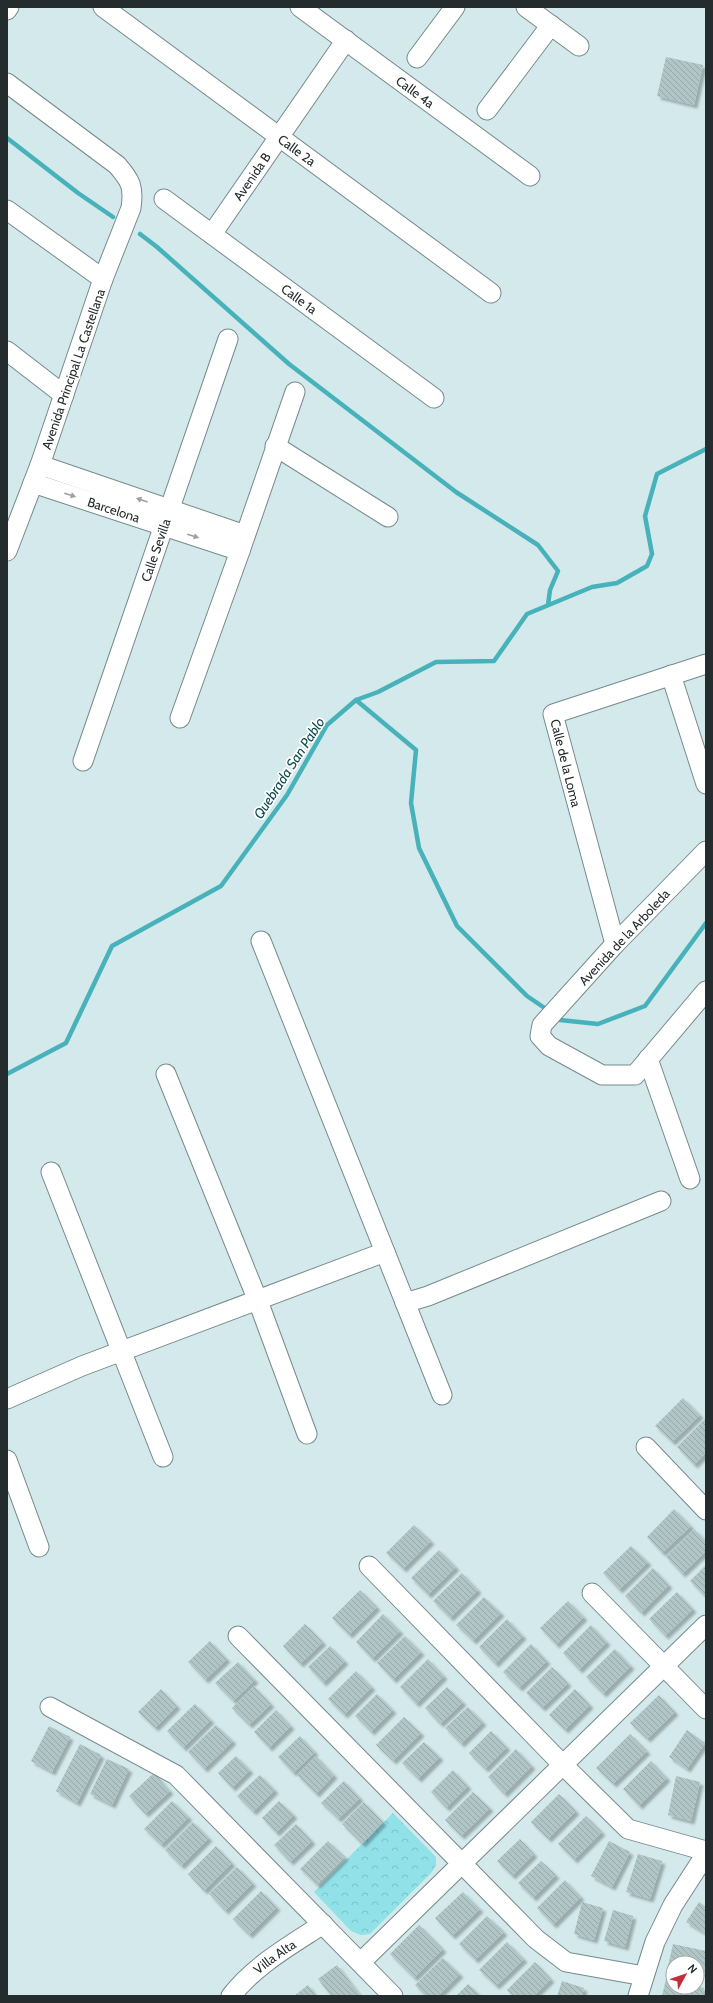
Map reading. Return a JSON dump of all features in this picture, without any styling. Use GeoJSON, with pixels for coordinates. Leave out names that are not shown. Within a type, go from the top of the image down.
{"type":"FeatureCollection","features":[{"type":"Feature","properties":{"kind":"street","name":"Calle 2a"},"geometry":{"type":"LineString","coordinates":[[103,7],[491,293]]}},
{"type":"Feature","properties":{"kind":"street","name":"Calle 4a"},"geometry":{"type":"LineString","coordinates":[[300,7],[530,176]]}},
{"type":"Feature","properties":{"kind":"street"},"geometry":{"type":"LineString","coordinates":[[417,58],[455,7]]}},
{"type":"Feature","properties":{"kind":"street"},"geometry":{"type":"LineString","coordinates":[[526,7],[579,46]]}},
{"type":"Feature","properties":{"kind":"street"},"geometry":{"type":"LineString","coordinates":[[487,110],[551,25]]}},
{"type":"Feature","properties":{"kind":"street","name":"Avenida B"},"geometry":{"type":"LineString","coordinates":[[212,234],[346,40]]}},
{"type":"Feature","properties":{"kind":"street","name":"Avenida Principal La Castellana"},"geometry":{"type":"LineString","coordinates":[[7,83],[117,165],[126,175],[132,186],[131,208],[103,279],[40,465],[33,483],[14,508],[7,551]]}},
{"type":"Feature","properties":{"kind":"street","name":"Calle 1a"},"geometry":{"type":"LineString","coordinates":[[164,199],[434,398]]}},
{"type":"Feature","properties":{"kind":"street"},"geometry":{"type":"LineString","coordinates":[[7,210],[103,279]]}},
{"type":"Feature","properties":{"kind":"street","name":"Calle Sevilla"},"geometry":{"type":"LineString","coordinates":[[83,761],[228,339]]}},
{"type":"Feature","properties":{"kind":"street"},"geometry":{"type":"LineString","coordinates":[[7,351],[64,395]]}},
{"type":"Feature","properties":{"kind":"street"},"geometry":{"type":"LineString","coordinates":[[180,718],[295,392]]}},
{"type":"Feature","properties":{"kind":"street"},"geometry":{"type":"LineString","coordinates":[[275,446],[388,516]]}},
{"type":"Feature","properties":{"kind":"street","name":"Barcelona"},"geometry":{"type":"LineString","coordinates":[[40,465],[166,518]]}},
{"type":"Feature","properties":{"kind":"street","name":"Barcelona"},"geometry":{"type":"LineString","coordinates":[[33,483],[166,518],[243,543]]}},
{"type":"Feature","properties":{"kind":"street","name":"Calle de la Loma"},"geometry":{"type":"LineString","coordinates":[[615,944],[553,714],[706,664]]}},
{"type":"Feature","properties":{"kind":"street"},"geometry":{"type":"LineString","coordinates":[[671,675],[706,784]]}},
{"type":"Feature","properties":{"kind":"street","name":"Avenida de la Arboleda"},"geometry":{"type":"LineString","coordinates":[[648,1059],[635,1075],[602,1075],[549,1046],[540,1036],[542,1024],[563,1003],[615,944],[706,851]]}},
{"type":"Feature","properties":{"kind":"street"},"geometry":{"type":"LineString","coordinates":[[261,941],[442,1395]]}},
{"type":"Feature","properties":{"kind":"street"},"geometry":{"type":"LineString","coordinates":[[690,1179],[648,1059],[706,991]]}},
{"type":"Feature","properties":{"kind":"street"},"geometry":{"type":"LineString","coordinates":[[166,1074],[258,1301],[307,1434]]}},
{"type":"Feature","properties":{"kind":"street"},"geometry":{"type":"LineString","coordinates":[[52,1172],[163,1457]]}},
{"type":"Feature","properties":{"kind":"street"},"geometry":{"type":"LineString","coordinates":[[405,1303],[435,1293],[661,1201]]}},
{"type":"Feature","properties":{"kind":"street"},"geometry":{"type":"LineString","coordinates":[[7,1399],[82,1366],[385,1252]]}},
{"type":"Feature","properties":{"kind":"street"},"geometry":{"type":"LineString","coordinates":[[646,1447],[706,1510]]}},
{"type":"Feature","properties":{"kind":"street"},"geometry":{"type":"LineString","coordinates":[[7,1460],[39,1547]]}},
{"type":"Feature","properties":{"kind":"street"},"geometry":{"type":"LineString","coordinates":[[369,1566],[563,1765],[628,1829],[706,1853],[673,1905],[655,1942],[638,1996]]}},
{"type":"Feature","properties":{"kind":"street"},"geometry":{"type":"LineString","coordinates":[[592,1593],[706,1709]]}},
{"type":"Feature","properties":{"kind":"street"},"geometry":{"type":"LineString","coordinates":[[361,1962],[706,1624]]}},
{"type":"Feature","properties":{"kind":"street"},"geometry":{"type":"LineString","coordinates":[[238,1636],[536,1939],[566,1962],[644,1976]]}},
{"type":"Feature","properties":{"kind":"street"},"geometry":{"type":"LineString","coordinates":[[50,1707],[176,1775],[393,1996]]}},
{"type":"Feature","properties":{"kind":"street","name":"Villa Alta"},"geometry":{"type":"LineString","coordinates":[[231,1996],[240,1984],[268,1961],[323,1924]]}},
{"type":"Feature","properties":{"kind":"green space"},"geometry":{"type":"Polygon","coordinates":[[[393,1813],[436,1857],[436,1865],[432,1872],[370,1934],[361,1935],[351,1931],[314,1892],[393,1813]]]}},
{"type":"Feature","properties":{"kind":"building"},"geometry":{"type":"Polygon","coordinates":[[[666,57],[703,65],[694,105],[657,96],[666,57]]]}},
{"type":"Feature","properties":{"kind":"building"},"geometry":{"type":"Polygon","coordinates":[[[683,1398],[700,1415],[672,1442],[655,1426],[683,1398]]]}},
{"type":"Feature","properties":{"kind":"building"},"geometry":{"type":"Polygon","coordinates":[[[705,1419],[706,1453],[694,1465],[677,1447],[705,1419]]]}},
{"type":"Feature","properties":{"kind":"building"},"geometry":{"type":"Polygon","coordinates":[[[674,1509],[691,1526],[662,1553],[647,1537],[674,1509]]]}},
{"type":"Feature","properties":{"kind":"building"},"geometry":{"type":"Polygon","coordinates":[[[414,1525],[431,1541],[403,1569],[386,1553],[414,1525]]]}},
{"type":"Feature","properties":{"kind":"building"},"geometry":{"type":"Polygon","coordinates":[[[694,1529],[706,1541],[706,1551],[682,1574],[666,1557],[694,1529]]]}},
{"type":"Feature","properties":{"kind":"building"},"geometry":{"type":"Polygon","coordinates":[[[631,1546],[648,1562],[619,1590],[603,1573],[631,1546]]]}},
{"type":"Feature","properties":{"kind":"building"},"geometry":{"type":"Polygon","coordinates":[[[439,1550],[456,1567],[428,1595],[411,1578],[439,1550]]]}},
{"type":"Feature","properties":{"kind":"building"},"geometry":{"type":"Polygon","coordinates":[[[706,1565],[706,1598],[690,1581],[706,1565]]]}},
{"type":"Feature","properties":{"kind":"building"},"geometry":{"type":"Polygon","coordinates":[[[653,1568],[669,1585],[641,1613],[625,1596],[653,1568]]]}},
{"type":"Feature","properties":{"kind":"building"},"geometry":{"type":"Polygon","coordinates":[[[462,1573],[478,1590],[450,1618],[433,1601],[462,1573]]]}},
{"type":"Feature","properties":{"kind":"building"},"geometry":{"type":"Polygon","coordinates":[[[360,1590],[377,1607],[349,1635],[332,1618],[360,1590]]]}},
{"type":"Feature","properties":{"kind":"building"},"geometry":{"type":"Polygon","coordinates":[[[677,1592],[693,1609],[665,1636],[649,1619],[677,1592]]]}},
{"type":"Feature","properties":{"kind":"building"},"geometry":{"type":"Polygon","coordinates":[[[484,1597],[501,1613],[473,1641],[456,1625],[484,1597]]]}},
{"type":"Feature","properties":{"kind":"building"},"geometry":{"type":"Polygon","coordinates":[[[568,1601],[584,1617],[556,1645],[540,1628],[568,1601]]]}},
{"type":"Feature","properties":{"kind":"building"},"geometry":{"type":"Polygon","coordinates":[[[383,1614],[400,1631],[372,1659],[356,1642],[383,1614]]]}},
{"type":"Feature","properties":{"kind":"building"},"geometry":{"type":"Polygon","coordinates":[[[507,1619],[523,1636],[495,1664],[479,1647],[507,1619]]]}},
{"type":"Feature","properties":{"kind":"building"},"geometry":{"type":"Polygon","coordinates":[[[305,1624],[323,1642],[300,1664],[283,1646],[305,1624]]]}},
{"type":"Feature","properties":{"kind":"building"},"geometry":{"type":"Polygon","coordinates":[[[591,1625],[607,1642],[579,1670],[563,1653],[591,1625]]]}},
{"type":"Feature","properties":{"kind":"building"},"geometry":{"type":"Polygon","coordinates":[[[405,1636],[421,1652],[393,1680],[377,1663],[405,1636]]]}},
{"type":"Feature","properties":{"kind":"building"},"geometry":{"type":"Polygon","coordinates":[[[210,1641],[227,1659],[205,1680],[188,1662],[210,1641]]]}},
{"type":"Feature","properties":{"kind":"building"},"geometry":{"type":"Polygon","coordinates":[[[531,1644],[547,1661],[519,1688],[503,1672],[531,1644]]]}},
{"type":"Feature","properties":{"kind":"building"},"geometry":{"type":"Polygon","coordinates":[[[330,1646],[345,1661],[323,1683],[308,1667],[330,1646]]]}},
{"type":"Feature","properties":{"kind":"building"},"geometry":{"type":"Polygon","coordinates":[[[615,1649],[631,1666],[603,1694],[586,1677],[615,1649]]]}},
{"type":"Feature","properties":{"kind":"building"},"geometry":{"type":"Polygon","coordinates":[[[428,1659],[444,1676],[416,1704],[400,1687],[428,1659]]]}},
{"type":"Feature","properties":{"kind":"building"},"geometry":{"type":"Polygon","coordinates":[[[238,1662],[255,1680],[233,1701],[215,1683],[238,1662]]]}},
{"type":"Feature","properties":{"kind":"building"},"geometry":{"type":"Polygon","coordinates":[[[552,1667],[568,1683],[542,1708],[526,1693],[552,1667]]]}},
{"type":"Feature","properties":{"kind":"building"},"geometry":{"type":"Polygon","coordinates":[[[356,1671],[372,1687],[344,1715],[328,1699],[356,1671]]]}},
{"type":"Feature","properties":{"kind":"building"},"geometry":{"type":"Polygon","coordinates":[[[254,1686],[271,1704],[249,1725],[232,1708],[254,1686]]]}},
{"type":"Feature","properties":{"kind":"building"},"geometry":{"type":"Polygon","coordinates":[[[447,1687],[463,1702],[440,1724],[425,1708],[447,1687]]]}},
{"type":"Feature","properties":{"kind":"building"},"geometry":{"type":"Polygon","coordinates":[[[161,1689],[177,1706],[155,1728],[138,1712],[161,1689]]]}},
{"type":"Feature","properties":{"kind":"building"},"geometry":{"type":"Polygon","coordinates":[[[575,1689],[590,1705],[565,1730],[549,1715],[575,1689]]]}},
{"type":"Feature","properties":{"kind":"building"},"geometry":{"type":"Polygon","coordinates":[[[377,1694],[393,1710],[371,1732],[355,1716],[377,1694]]]}},
{"type":"Feature","properties":{"kind":"building"},"geometry":{"type":"Polygon","coordinates":[[[659,1695],[675,1712],[647,1739],[630,1723],[659,1695]]]}},
{"type":"Feature","properties":{"kind":"building"},"geometry":{"type":"Polygon","coordinates":[[[195,1704],[211,1720],[183,1748],[167,1731],[195,1704]]]}},
{"type":"Feature","properties":{"kind":"building"},"geometry":{"type":"Polygon","coordinates":[[[468,1707],[483,1722],[461,1744],[445,1728],[468,1707]]]}},
{"type":"Feature","properties":{"kind":"building"},"geometry":{"type":"Polygon","coordinates":[[[276,1710],[291,1726],[269,1748],[254,1732],[276,1710]]]}},
{"type":"Feature","properties":{"kind":"building"},"geometry":{"type":"Polygon","coordinates":[[[404,1717],[421,1733],[393,1761],[376,1745],[404,1717]]]}},
{"type":"Feature","properties":{"kind":"building"},"geometry":{"type":"Polygon","coordinates":[[[216,1725],[233,1741],[204,1769],[188,1752],[216,1725]]]}},
{"type":"Feature","properties":{"kind":"building"},"geometry":{"type":"Polygon","coordinates":[[[49,1726],[70,1737],[52,1772],[31,1761],[49,1726]]]}},
{"type":"Feature","properties":{"kind":"building"},"geometry":{"type":"Polygon","coordinates":[[[687,1730],[705,1743],[687,1769],[669,1757],[687,1730]]]}},
{"type":"Feature","properties":{"kind":"building"},"geometry":{"type":"Polygon","coordinates":[[[491,1731],[507,1747],[485,1769],[469,1753],[491,1731]]]}},
{"type":"Feature","properties":{"kind":"building"},"geometry":{"type":"Polygon","coordinates":[[[630,1734],[647,1751],[613,1784],[596,1768],[630,1734]]]}},
{"type":"Feature","properties":{"kind":"building"},"geometry":{"type":"Polygon","coordinates":[[[300,1736],[315,1752],[293,1773],[278,1757],[300,1736]]]}},
{"type":"Feature","properties":{"kind":"building"},"geometry":{"type":"Polygon","coordinates":[[[424,1742],[440,1757],[418,1779],[402,1763],[424,1742]]]}},
{"type":"Feature","properties":{"kind":"building"},"geometry":{"type":"Polygon","coordinates":[[[80,1744],[101,1755],[77,1803],[56,1791],[80,1744]]]}},
{"type":"Feature","properties":{"kind":"building"},"geometry":{"type":"Polygon","coordinates":[[[516,1749],[532,1766],[504,1794],[488,1777],[516,1749]]]}},
{"type":"Feature","properties":{"kind":"building"},"geometry":{"type":"Polygon","coordinates":[[[236,1756],[250,1770],[232,1788],[218,1773],[236,1756]]]}},
{"type":"Feature","properties":{"kind":"building"},"geometry":{"type":"Polygon","coordinates":[[[316,1756],[334,1775],[316,1794],[297,1775],[316,1756]]]}},
{"type":"Feature","properties":{"kind":"building"},"geometry":{"type":"Polygon","coordinates":[[[107,1759],[129,1769],[112,1805],[90,1794],[107,1759]]]}},
{"type":"Feature","properties":{"kind":"building"},"geometry":{"type":"Polygon","coordinates":[[[651,1761],[667,1778],[639,1806],[623,1789],[651,1761]]]}},
{"type":"Feature","properties":{"kind":"building"},"geometry":{"type":"Polygon","coordinates":[[[453,1770],[468,1786],[446,1808],[431,1792],[453,1770]]]}},
{"type":"Feature","properties":{"kind":"building"},"geometry":{"type":"Polygon","coordinates":[[[154,1773],[170,1791],[145,1814],[129,1796],[154,1773]]]}},
{"type":"Feature","properties":{"kind":"building"},"geometry":{"type":"Polygon","coordinates":[[[260,1775],[275,1790],[253,1812],[237,1796],[260,1775]]]}},
{"type":"Feature","properties":{"kind":"building"},"geometry":{"type":"Polygon","coordinates":[[[676,1776],[700,1782],[691,1821],[668,1815],[676,1776]]]}},
{"type":"Feature","properties":{"kind":"building"},"geometry":{"type":"Polygon","coordinates":[[[344,1781],[360,1798],[338,1819],[321,1803],[344,1781]]]}},
{"type":"Feature","properties":{"kind":"building"},"geometry":{"type":"Polygon","coordinates":[[[473,1792],[490,1808],[461,1836],[445,1820],[473,1792]]]}},
{"type":"Feature","properties":{"kind":"building"},"geometry":{"type":"Polygon","coordinates":[[[559,1794],[576,1811],[548,1839],[531,1822],[559,1794]]]}},
{"type":"Feature","properties":{"kind":"building"},"geometry":{"type":"Polygon","coordinates":[[[172,1801],[189,1817],[161,1845],[144,1829],[172,1801]]]}},
{"type":"Feature","properties":{"kind":"building"},"geometry":{"type":"Polygon","coordinates":[[[279,1801],[294,1815],[276,1833],[262,1818],[279,1801]]]}},
{"type":"Feature","properties":{"kind":"building"},"geometry":{"type":"Polygon","coordinates":[[[364,1802],[383,1822],[362,1844],[342,1824],[364,1802]]]}},
{"type":"Feature","properties":{"kind":"building"},"geometry":{"type":"Polygon","coordinates":[[[586,1816],[602,1832],[574,1860],[558,1844],[586,1816]]]}},
{"type":"Feature","properties":{"kind":"building"},"geometry":{"type":"Polygon","coordinates":[[[193,1822],[209,1838],[181,1866],[165,1850],[193,1822]]]}},
{"type":"Feature","properties":{"kind":"building"},"geometry":{"type":"Polygon","coordinates":[[[296,1824],[312,1841],[290,1862],[274,1845],[296,1824]]]}},
{"type":"Feature","properties":{"kind":"building"},"geometry":{"type":"Polygon","coordinates":[[[520,1839],[534,1854],[512,1876],[497,1861],[520,1839]]]}},
{"type":"Feature","properties":{"kind":"building"},"geometry":{"type":"Polygon","coordinates":[[[328,1841],[345,1857],[317,1885],[300,1869],[328,1841]]]}},
{"type":"Feature","properties":{"kind":"building"},"geometry":{"type":"Polygon","coordinates":[[[609,1841],[630,1852],[612,1887],[591,1876],[609,1841]]]}},
{"type":"Feature","properties":{"kind":"building"},"geometry":{"type":"Polygon","coordinates":[[[216,1846],[232,1863],[204,1891],[188,1874],[216,1846]]]}},
{"type":"Feature","properties":{"kind":"building"},"geometry":{"type":"Polygon","coordinates":[[[638,1854],[662,1861],[650,1899],[626,1892],[638,1854]]]}},
{"type":"Feature","properties":{"kind":"building"},"geometry":{"type":"Polygon","coordinates":[[[541,1861],[556,1875],[533,1898],[518,1883],[541,1861]]]}},
{"type":"Feature","properties":{"kind":"building"},"geometry":{"type":"Polygon","coordinates":[[[237,1867],[253,1883],[225,1911],[209,1894],[237,1867]]]}},
{"type":"Feature","properties":{"kind":"building"},"geometry":{"type":"Polygon","coordinates":[[[565,1880],[581,1897],[553,1925],[537,1908],[565,1880]]]}},
{"type":"Feature","properties":{"kind":"building"},"geometry":{"type":"Polygon","coordinates":[[[261,1891],[277,1907],[249,1935],[233,1919],[261,1891]]]}},
{"type":"Feature","properties":{"kind":"building"},"geometry":{"type":"Polygon","coordinates":[[[463,1892],[480,1909],[452,1936],[435,1918],[463,1892]]]}},
{"type":"Feature","properties":{"kind":"building"},"geometry":{"type":"Polygon","coordinates":[[[582,1902],[603,1908],[594,1940],[574,1934],[582,1902]]]}},
{"type":"Feature","properties":{"kind":"building"},"geometry":{"type":"Polygon","coordinates":[[[699,1902],[706,1907],[706,1934],[686,1922],[699,1902]]]}},
{"type":"Feature","properties":{"kind":"building"},"geometry":{"type":"Polygon","coordinates":[[[613,1910],[633,1916],[625,1947],[604,1941],[613,1910]]]}},
{"type":"Feature","properties":{"kind":"building"},"geometry":{"type":"Polygon","coordinates":[[[487,1916],[504,1932],[475,1960],[459,1944],[487,1916]]]}},
{"type":"Feature","properties":{"kind":"building"},"geometry":{"type":"Polygon","coordinates":[[[419,1925],[443,1949],[414,1978],[390,1954],[419,1925]]]}},
{"type":"Feature","properties":{"kind":"building"},"geometry":{"type":"Polygon","coordinates":[[[507,1942],[524,1959],[496,1986],[479,1970],[507,1942]]]}},
{"type":"Feature","properties":{"kind":"building"},"geometry":{"type":"Polygon","coordinates":[[[673,1944],[706,1951],[706,1975],[705,1955],[670,1955],[673,1944]]]}},
{"type":"Feature","properties":{"kind":"building"},"geometry":{"type":"Polygon","coordinates":[[[443,1958],[460,1974],[438,1996],[426,1996],[415,1985],[443,1958]]]}},
{"type":"Feature","properties":{"kind":"building"},"geometry":{"type":"Polygon","coordinates":[[[535,1962],[551,1979],[534,1996],[513,1996],[507,1990],[535,1962]]]}},
{"type":"Feature","properties":{"kind":"building"},"geometry":{"type":"Polygon","coordinates":[[[337,1965],[360,1995],[331,1996],[318,1979],[337,1965]]]}},
{"type":"Feature","properties":{"kind":"building"},"geometry":{"type":"Polygon","coordinates":[[[562,1981],[584,1988],[582,1996],[557,1996],[562,1981]]]}},
{"type":"Feature","properties":{"kind":"building"},"geometry":{"type":"Polygon","coordinates":[[[665,1983],[665,1995],[703,1995],[703,1996],[662,1996],[665,1983]]]}},
{"type":"Feature","properties":{"kind":"building"},"geometry":{"type":"Polygon","coordinates":[[[468,1984],[481,1996],[456,1996],[468,1984]]]}},
{"type":"Feature","properties":{"kind":"building"},"geometry":{"type":"Polygon","coordinates":[[[308,1985],[316,1996],[294,1996],[308,1985]]]}},
{"type":"Feature","properties":{"kind":"waterway"},"geometry":{"type":"LineString","coordinates":[[7,138],[78,193],[113,217]]}},
{"type":"Feature","properties":{"kind":"waterway"},"geometry":{"type":"LineString","coordinates":[[140,234],[157,247],[289,364],[456,492],[538,545],[558,571],[550,590],[548,605]]}},
{"type":"Feature","properties":{"kind":"waterway","name":"Quebrada San Pablo"},"geometry":{"type":"LineString","coordinates":[[7,1074],[66,1043],[112,946],[221,886],[287,795],[327,725],[356,700],[378,692],[436,662],[494,661],[527,614],[592,587],[617,583],[647,566],[652,554],[645,516],[657,474],[706,449]]}},
{"type":"Feature","properties":{"kind":"waterway"},"geometry":{"type":"LineString","coordinates":[[356,700],[416,750],[411,803],[419,848],[457,926],[527,996],[549,1011]]}},
{"type":"Feature","properties":{"kind":"waterway"},"geometry":{"type":"LineString","coordinates":[[556,1017],[560,1020],[598,1024],[645,1006],[706,923]]}}]}
